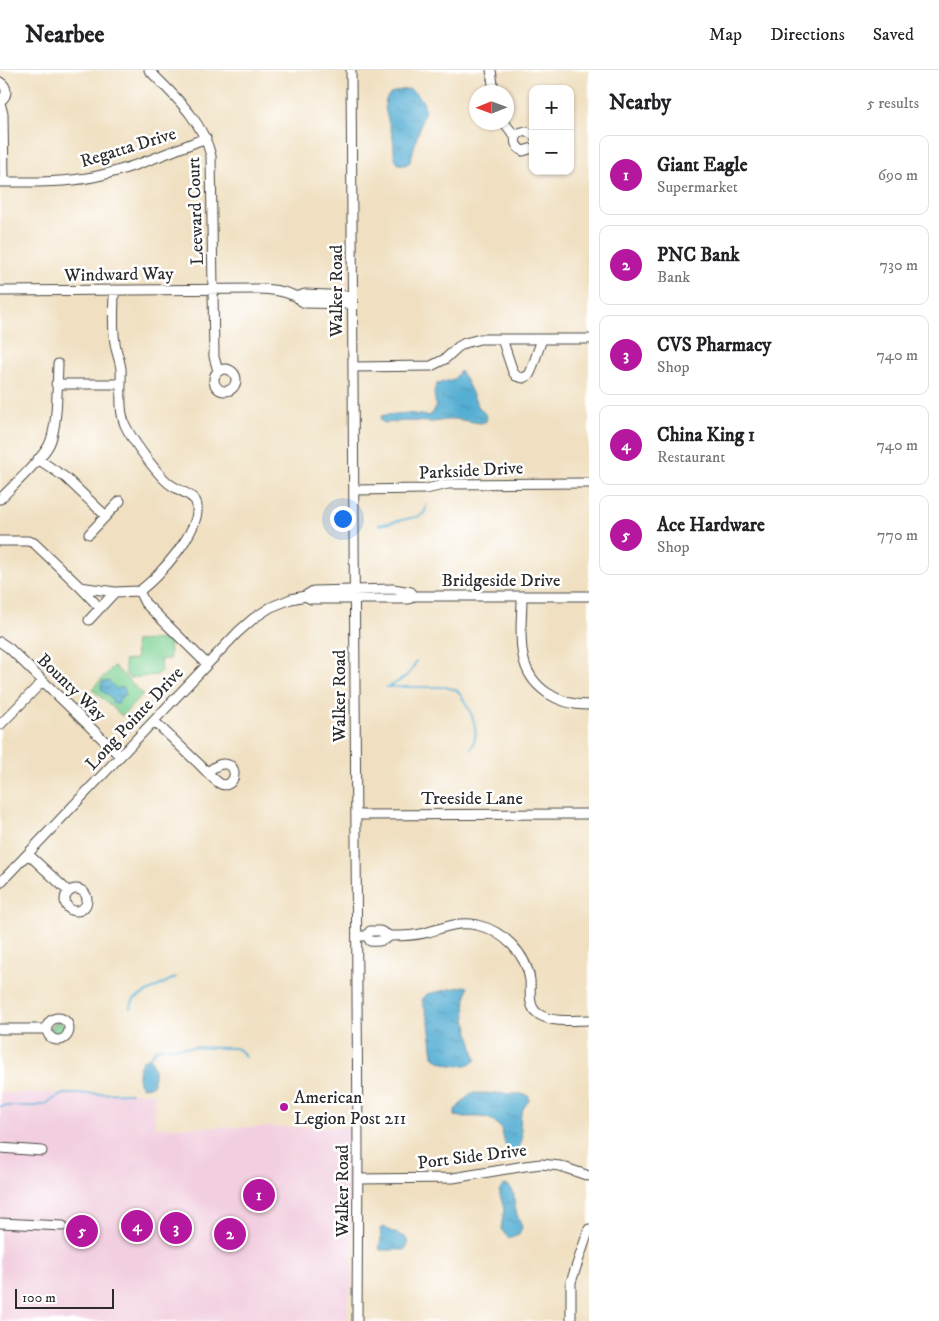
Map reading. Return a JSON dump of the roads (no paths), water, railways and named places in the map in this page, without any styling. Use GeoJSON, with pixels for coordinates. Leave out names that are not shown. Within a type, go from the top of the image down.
{"type":"FeatureCollection","features":[{"type":"Feature","properties":{"kind":"street","name":"Leeward Court"},"geometry":{"type":"LineString","coordinates":[[149,70],[194,118],[206,138],[212,163],[214,357],[218,371]]}},
{"type":"Feature","properties":{"kind":"street","name":"Walker Road"},"geometry":{"type":"LineString","coordinates":[[351,70],[357,936],[357,1321]]}},
{"type":"Feature","properties":{"kind":"street"},"geometry":{"type":"LineString","coordinates":[[491,70],[493,85]]}},
{"type":"Feature","properties":{"kind":"street"},"geometry":{"type":"LineString","coordinates":[[0,82],[5,87],[6,92],[0,102],[3,114],[2,182]]}},
{"type":"Feature","properties":{"kind":"street"},"geometry":{"type":"LineString","coordinates":[[510,130],[516,138],[516,145],[520,150],[529,150]]}},
{"type":"Feature","properties":{"kind":"street"},"geometry":{"type":"LineString","coordinates":[[516,138],[523,132],[529,132]]}},
{"type":"Feature","properties":{"kind":"street","name":"Regatta Drive"},"geometry":{"type":"LineString","coordinates":[[2,182],[64,181],[92,177],[133,166],[206,138]]}},
{"type":"Feature","properties":{"kind":"street","name":"Windward Way"},"geometry":{"type":"LineString","coordinates":[[0,291],[264,289],[297,297],[305,294],[352,300]]}},
{"type":"Feature","properties":{"kind":"street"},"geometry":{"type":"LineString","coordinates":[[80,587],[115,592],[139,592],[152,581],[188,536],[194,524],[196,501],[159,475],[128,430],[121,410],[120,363],[115,343],[114,290]]}},
{"type":"Feature","properties":{"kind":"street"},"geometry":{"type":"LineString","coordinates":[[502,338],[513,372],[520,378],[526,376],[531,371],[542,339]]}},
{"type":"Feature","properties":{"kind":"street"},"geometry":{"type":"LineString","coordinates":[[353,368],[431,366],[445,359],[465,343],[480,339],[589,339]]}},
{"type":"Feature","properties":{"kind":"street"},"geometry":{"type":"LineString","coordinates":[[0,499],[38,459],[49,444],[53,434],[58,364]]}},
{"type":"Feature","properties":{"kind":"street"},"geometry":{"type":"LineString","coordinates":[[56,384],[121,384]]}},
{"type":"Feature","properties":{"kind":"street"},"geometry":{"type":"LineString","coordinates":[[38,459],[66,478],[106,516]]}},
{"type":"Feature","properties":{"kind":"street","name":"Parkside Drive"},"geometry":{"type":"LineString","coordinates":[[354,490],[426,489],[448,484],[589,483]]}},
{"type":"Feature","properties":{"kind":"street"},"geometry":{"type":"LineString","coordinates":[[89,534],[120,502]]}},
{"type":"Feature","properties":{"kind":"street"},"geometry":{"type":"LineString","coordinates":[[0,541],[28,541],[34,543],[100,608]]}},
{"type":"Feature","properties":{"kind":"street","name":"Bridgeside Drive"},"geometry":{"type":"LineString","coordinates":[[354,594],[399,590],[411,592],[414,596],[589,596]]}},
{"type":"Feature","properties":{"kind":"street","name":"Long Pointe Drive"},"geometry":{"type":"LineString","coordinates":[[0,883],[254,618],[282,602],[305,596],[313,591],[354,594]]}},
{"type":"Feature","properties":{"kind":"street"},"geometry":{"type":"LineString","coordinates":[[88,620],[115,592]]}},
{"type":"Feature","properties":{"kind":"street"},"geometry":{"type":"LineString","coordinates":[[139,592],[145,603],[208,664]]}},
{"type":"Feature","properties":{"kind":"street"},"geometry":{"type":"LineString","coordinates":[[522,597],[523,655],[533,679],[544,691],[562,701],[572,704],[589,705]]}},
{"type":"Feature","properties":{"kind":"street","name":"Bounty Way"},"geometry":{"type":"LineString","coordinates":[[0,642],[9,648],[120,756]]}},
{"type":"Feature","properties":{"kind":"street"},"geometry":{"type":"LineString","coordinates":[[0,725],[43,681]]}},
{"type":"Feature","properties":{"kind":"street"},"geometry":{"type":"LineString","coordinates":[[154,721],[208,772]]}},
{"type":"Feature","properties":{"kind":"street","name":"Treeside Lane"},"geometry":{"type":"LineString","coordinates":[[356,815],[589,814]]}},
{"type":"Feature","properties":{"kind":"street"},"geometry":{"type":"LineString","coordinates":[[28,854],[68,892]]}},
{"type":"Feature","properties":{"kind":"street"},"geometry":{"type":"LineString","coordinates":[[357,936],[367,936],[370,941],[377,942],[390,936],[419,935],[457,923],[470,924],[491,930],[513,946],[524,961],[530,979],[531,1003],[536,1013],[554,1020],[589,1020]]}},
{"type":"Feature","properties":{"kind":"street"},"geometry":{"type":"LineString","coordinates":[[0,1029],[47,1029]]}},
{"type":"Feature","properties":{"kind":"street"},"geometry":{"type":"LineString","coordinates":[[0,1148],[42,1151]]}},
{"type":"Feature","properties":{"kind":"street","name":"Port Side Drive"},"geometry":{"type":"LineString","coordinates":[[358,1179],[446,1179],[541,1164],[560,1166],[589,1176]]}},
{"type":"Feature","properties":{"kind":"street"},"geometry":{"type":"LineString","coordinates":[[0,1224],[63,1226]]}},
{"type":"Feature","properties":{"kind":"street"},"geometry":{"type":"LineString","coordinates":[[571,1321],[571,1282],[589,1229]]}},
{"type":"Feature","properties":{"kind":"water"},"geometry":{"type":"Polygon","coordinates":[[[409,89],[420,97],[425,109],[410,162],[405,165],[398,164],[395,157],[393,138],[385,104],[391,94],[409,89]]]}},
{"type":"Feature","properties":{"kind":"water"},"geometry":{"type":"Polygon","coordinates":[[[460,371],[478,406],[485,414],[487,419],[485,422],[455,419],[432,422],[406,421],[385,423],[381,421],[381,416],[384,415],[408,413],[428,416],[432,414],[436,407],[434,392],[437,384],[454,379],[460,371]]]}},
{"type":"Feature","properties":{"kind":"water"},"geometry":{"type":"Polygon","coordinates":[[[109,681],[116,689],[123,687],[126,694],[121,697],[118,703],[113,703],[110,696],[101,689],[102,682],[109,681]]]}},
{"type":"Feature","properties":{"kind":"water"},"geometry":{"type":"Polygon","coordinates":[[[464,986],[468,987],[465,1007],[476,1060],[466,1065],[454,1066],[442,1062],[433,1056],[429,1022],[422,1000],[427,994],[464,986]]]}},
{"type":"Feature","properties":{"kind":"water"},"geometry":{"type":"Polygon","coordinates":[[[150,1057],[153,1064],[154,1079],[152,1086],[142,1087],[138,1081],[139,1070],[143,1060],[150,1057]]]}},
{"type":"Feature","properties":{"kind":"water"},"geometry":{"type":"Polygon","coordinates":[[[471,1093],[521,1094],[529,1096],[529,1101],[521,1114],[522,1138],[519,1147],[511,1152],[508,1150],[501,1129],[492,1120],[482,1117],[455,1116],[455,1110],[471,1093]]]}},
{"type":"Feature","properties":{"kind":"water"},"geometry":{"type":"Polygon","coordinates":[[[507,1185],[512,1190],[515,1208],[522,1227],[519,1235],[511,1238],[508,1238],[501,1229],[504,1209],[499,1191],[503,1186],[507,1185]]]}},
{"type":"Feature","properties":{"kind":"water"},"geometry":{"type":"Polygon","coordinates":[[[384,1227],[405,1237],[408,1243],[405,1250],[379,1249],[380,1229],[384,1227]]]}},
{"type":"Feature","properties":{"kind":"waterway"},"geometry":{"type":"LineString","coordinates":[[379,525],[420,516],[425,512],[426,505]]}},
{"type":"Feature","properties":{"kind":"waterway"},"geometry":{"type":"LineString","coordinates":[[390,686],[406,676],[412,670],[416,661]]}},
{"type":"Feature","properties":{"kind":"waterway"},"geometry":{"type":"LineString","coordinates":[[386,687],[445,687],[457,690],[466,703],[475,726],[474,741],[471,748]]}},
{"type":"Feature","properties":{"kind":"waterway"},"geometry":{"type":"LineString","coordinates":[[130,1008],[134,999],[176,977]]}},
{"type":"Feature","properties":{"kind":"waterway"},"geometry":{"type":"LineString","coordinates":[[150,1057],[156,1049],[167,1047],[235,1048],[246,1057]]}},
{"type":"Feature","properties":{"kind":"waterway"},"geometry":{"type":"LineString","coordinates":[[0,1106],[36,1106],[45,1104],[63,1094],[131,1093]]}},
{"type":"Feature","properties":{"kind":"place","name":"American Legion Post 211"},"geometry":{"type":"Point","coordinates":[284,1107]}},
{"type":"Feature","properties":{"kind":"place","name":"Giant Eagle"},"geometry":{"type":"Point","coordinates":[259,1195]}},
{"type":"Feature","properties":{"kind":"place","name":"China King 1"},"geometry":{"type":"Point","coordinates":[137,1226]}},
{"type":"Feature","properties":{"kind":"place","name":"CVS Pharmacy"},"geometry":{"type":"Point","coordinates":[176,1228]}},
{"type":"Feature","properties":{"kind":"place","name":"Ace Hardware"},"geometry":{"type":"Point","coordinates":[82,1231]}},
{"type":"Feature","properties":{"kind":"place","name":"PNC Bank"},"geometry":{"type":"Point","coordinates":[230,1234]}}]}
